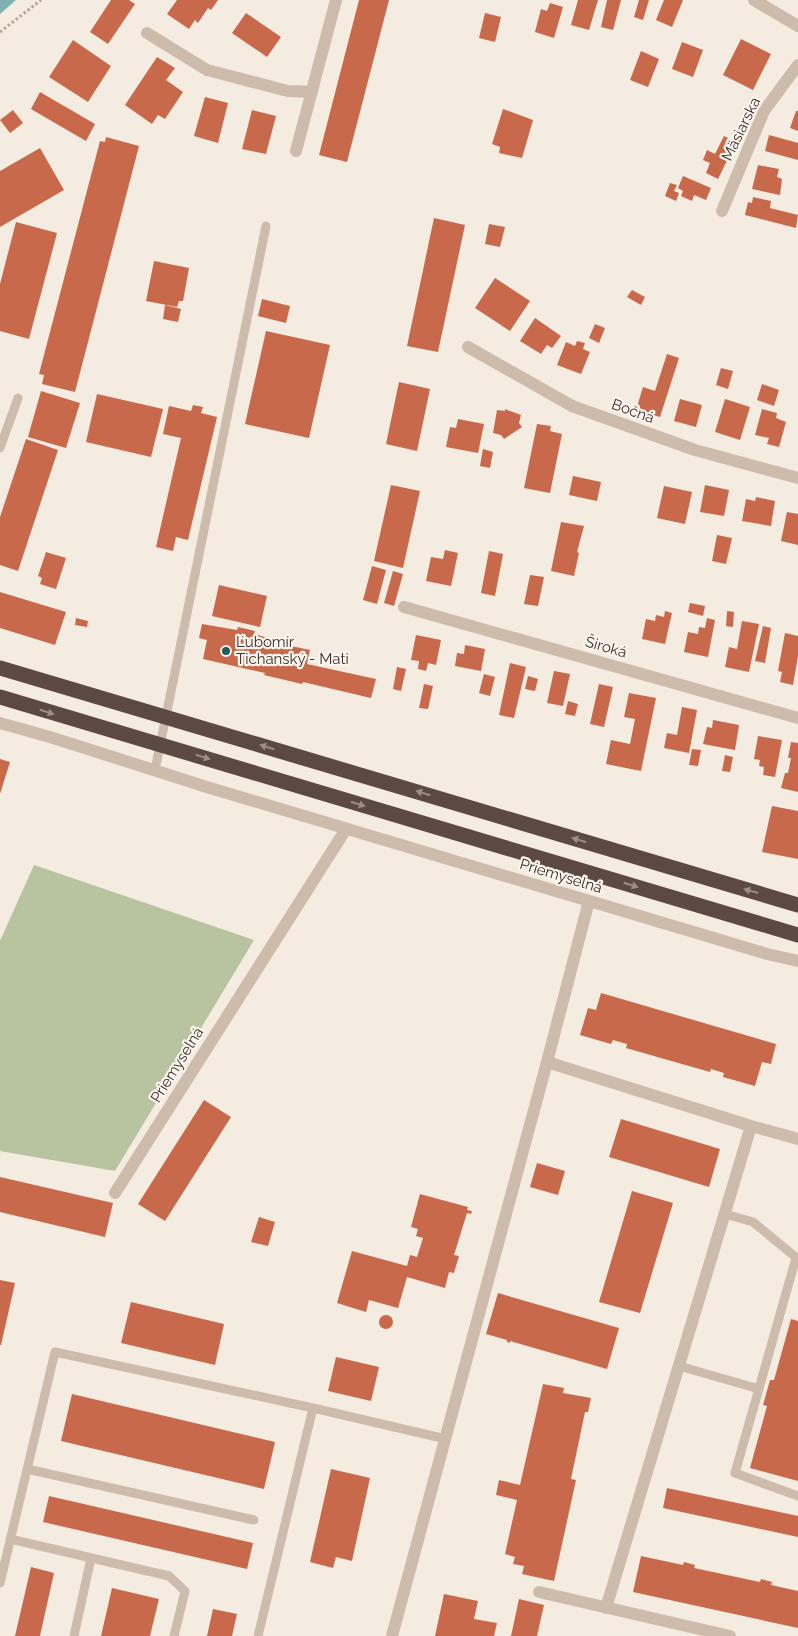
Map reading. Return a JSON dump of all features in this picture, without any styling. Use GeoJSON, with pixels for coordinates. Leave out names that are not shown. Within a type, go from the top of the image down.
{"type":"FeatureCollection","features":[{"type":"Feature","properties":{"kind":"highway"},"geometry":{"type":"LineString","coordinates":[[0,668],[798,904]]}},
{"type":"Feature","properties":{"kind":"highway"},"geometry":{"type":"LineString","coordinates":[[0,697],[798,935]]}},
{"type":"Feature","properties":{"kind":"street"},"geometry":{"type":"LineString","coordinates":[[296,151],[336,0]]}},
{"type":"Feature","properties":{"kind":"street"},"geometry":{"type":"LineString","coordinates":[[754,0],[798,26]]}},
{"type":"Feature","properties":{"kind":"street"},"geometry":{"type":"LineString","coordinates":[[147,33],[207,70],[288,91],[312,92]]}},
{"type":"Feature","properties":{"kind":"street","name":"Mäsiarska"},"geometry":{"type":"LineString","coordinates":[[722,211],[764,112],[798,65]]}},
{"type":"Feature","properties":{"kind":"street","name":"Bočná"},"geometry":{"type":"LineString","coordinates":[[468,347],[572,406],[695,450],[798,478]]}},
{"type":"Feature","properties":{"kind":"street","name":"Široká"},"geometry":{"type":"LineString","coordinates":[[404,607],[798,718]]}},
{"type":"Feature","properties":{"kind":"street","name":"Priemyselná"},"geometry":{"type":"LineString","coordinates":[[0,723],[346,829],[767,954],[798,961]]}},
{"type":"Feature","properties":{"kind":"street","name":"Priemyselná"},"geometry":{"type":"LineString","coordinates":[[115,1193],[346,829]]}},
{"type":"Feature","properties":{"kind":"street"},"geometry":{"type":"LineString","coordinates":[[392,1636],[547,1062],[588,901]]}},
{"type":"Feature","properties":{"kind":"street","name":"Priemyselná"},"geometry":{"type":"LineString","coordinates":[[767,954],[798,969]]}},
{"type":"Feature","properties":{"kind":"street"},"geometry":{"type":"LineString","coordinates":[[547,1062],[798,1139]]}},
{"type":"Feature","properties":{"kind":"street"},"geometry":{"type":"LineString","coordinates":[[606,1608],[751,1126]]}},
{"type":"Feature","properties":{"kind":"street"},"geometry":{"type":"LineString","coordinates":[[539,1592],[729,1636]]}},
{"type":"Feature","properties":{"kind":"lane"},"geometry":{"type":"LineString","coordinates":[[155,770],[266,226]]}},
{"type":"Feature","properties":{"kind":"lane"},"geometry":{"type":"LineString","coordinates":[[0,448],[18,398]]}},
{"type":"Feature","properties":{"kind":"lane"},"geometry":{"type":"LineString","coordinates":[[725,1214],[753,1222],[797,1259],[735,1473],[798,1496]]}},
{"type":"Feature","properties":{"kind":"lane"},"geometry":{"type":"LineString","coordinates":[[0,1583],[55,1352],[446,1439]]}},
{"type":"Feature","properties":{"kind":"lane"},"geometry":{"type":"LineString","coordinates":[[679,1366],[759,1390]]}},
{"type":"Feature","properties":{"kind":"lane"},"geometry":{"type":"LineString","coordinates":[[258,1636],[313,1408]]}},
{"type":"Feature","properties":{"kind":"lane"},"geometry":{"type":"LineString","coordinates":[[27,1469],[254,1520]]}},
{"type":"Feature","properties":{"kind":"lane"},"geometry":{"type":"LineString","coordinates":[[10,1539],[169,1576],[185,1590],[174,1636]]}},
{"type":"Feature","properties":{"kind":"lane"},"geometry":{"type":"LineString","coordinates":[[74,1636],[91,1558]]}},
{"type":"Feature","properties":{"kind":"path"},"geometry":{"type":"LineString","coordinates":[[0,32],[41,0]]}},
{"type":"Feature","properties":{"kind":"green space"},"geometry":{"type":"Polygon","coordinates":[[[34,865],[254,940],[115,1171],[0,1151],[0,941],[34,865]]]}},
{"type":"Feature","properties":{"kind":"water"},"geometry":{"type":"Polygon","coordinates":[[[0,0],[16,0],[0,14],[0,0]]]}},
{"type":"Feature","properties":{"kind":"building"},"geometry":{"type":"Polygon","coordinates":[[[111,0],[129,0],[135,4],[108,44],[90,32],[111,0]]]}},
{"type":"Feature","properties":{"kind":"building"},"geometry":{"type":"Polygon","coordinates":[[[177,0],[218,0],[211,10],[208,8],[198,23],[195,20],[189,29],[167,14],[177,0]]]}},
{"type":"Feature","properties":{"kind":"building"},"geometry":{"type":"Polygon","coordinates":[[[359,0],[389,0],[347,162],[319,155],[359,0]]]}},
{"type":"Feature","properties":{"kind":"building"},"geometry":{"type":"Polygon","coordinates":[[[578,0],[598,0],[589,30],[571,25],[578,0]]]}},
{"type":"Feature","properties":{"kind":"building"},"geometry":{"type":"Polygon","coordinates":[[[607,0],[621,0],[613,30],[601,27],[607,0]]]}},
{"type":"Feature","properties":{"kind":"building"},"geometry":{"type":"Polygon","coordinates":[[[639,0],[649,0],[643,20],[634,17],[639,0]]]}},
{"type":"Feature","properties":{"kind":"building"},"geometry":{"type":"Polygon","coordinates":[[[664,0],[683,0],[672,27],[656,20],[664,0]]]}},
{"type":"Feature","properties":{"kind":"building"},"geometry":{"type":"Polygon","coordinates":[[[550,3],[563,7],[554,38],[535,32],[541,9],[547,11],[550,3]]]}},
{"type":"Feature","properties":{"kind":"building"},"geometry":{"type":"Polygon","coordinates":[[[246,13],[281,37],[267,57],[232,33],[246,13]]]}},
{"type":"Feature","properties":{"kind":"building"},"geometry":{"type":"Polygon","coordinates":[[[485,13],[501,17],[495,42],[479,38],[485,13]]]}},
{"type":"Feature","properties":{"kind":"building"},"geometry":{"type":"Polygon","coordinates":[[[741,39],[771,54],[753,90],[723,75],[741,39]]]}},
{"type":"Feature","properties":{"kind":"building"},"geometry":{"type":"Polygon","coordinates":[[[73,40],[111,66],[88,102],[49,77],[73,40]]]}},
{"type":"Feature","properties":{"kind":"building"},"geometry":{"type":"Polygon","coordinates":[[[682,42],[703,50],[693,77],[672,69],[682,42]]]}},
{"type":"Feature","properties":{"kind":"building"},"geometry":{"type":"Polygon","coordinates":[[[641,51],[659,59],[648,87],[630,80],[641,51]]]}},
{"type":"Feature","properties":{"kind":"building"},"geometry":{"type":"Polygon","coordinates":[[[157,57],[175,68],[166,80],[183,92],[165,119],[158,115],[152,124],[125,105],[157,57]]]}},
{"type":"Feature","properties":{"kind":"building"},"geometry":{"type":"Polygon","coordinates":[[[40,92],[95,124],[86,141],[31,109],[40,92]]]}},
{"type":"Feature","properties":{"kind":"building"},"geometry":{"type":"Polygon","coordinates":[[[205,97],[228,103],[218,143],[194,136],[205,97]]]}},
{"type":"Feature","properties":{"kind":"building"},"geometry":{"type":"Polygon","coordinates":[[[503,109],[533,120],[522,158],[499,153],[500,147],[492,144],[503,109]]]}},
{"type":"Feature","properties":{"kind":"building"},"geometry":{"type":"Polygon","coordinates":[[[13,110],[23,123],[10,133],[0,120],[13,110]]]}},
{"type":"Feature","properties":{"kind":"building"},"geometry":{"type":"Polygon","coordinates":[[[252,110],[276,116],[266,154],[242,149],[252,110]]]}},
{"type":"Feature","properties":{"kind":"building"},"geometry":{"type":"Polygon","coordinates":[[[796,111],[798,111],[798,131],[790,128],[796,111]]]}},
{"type":"Feature","properties":{"kind":"building"},"geometry":{"type":"Polygon","coordinates":[[[769,135],[798,143],[798,160],[765,151],[769,135]]]}},
{"type":"Feature","properties":{"kind":"building"},"geometry":{"type":"Polygon","coordinates":[[[724,136],[736,142],[718,179],[706,173],[710,163],[703,160],[707,150],[715,154],[724,136]]]}},
{"type":"Feature","properties":{"kind":"building"},"geometry":{"type":"Polygon","coordinates":[[[106,137],[139,146],[75,392],[42,384],[44,375],[39,374],[100,141],[105,142],[106,137]]]}},
{"type":"Feature","properties":{"kind":"building"},"geometry":{"type":"Polygon","coordinates":[[[40,148],[64,190],[0,227],[0,171],[40,148]]]}},
{"type":"Feature","properties":{"kind":"building"},"geometry":{"type":"Polygon","coordinates":[[[758,165],[779,169],[777,177],[782,179],[780,195],[752,189],[758,165]]]}},
{"type":"Feature","properties":{"kind":"building"},"geometry":{"type":"Polygon","coordinates":[[[683,176],[711,188],[706,200],[694,195],[692,201],[681,196],[683,191],[678,188],[683,176]]]}},
{"type":"Feature","properties":{"kind":"building"},"geometry":{"type":"Polygon","coordinates":[[[670,183],[677,185],[674,191],[679,193],[676,201],[665,196],[670,183]]]}},
{"type":"Feature","properties":{"kind":"building"},"geometry":{"type":"Polygon","coordinates":[[[753,197],[771,201],[770,208],[798,215],[796,228],[745,215],[748,202],[752,203],[753,197]]]}},
{"type":"Feature","properties":{"kind":"building"},"geometry":{"type":"Polygon","coordinates":[[[434,218],[465,225],[438,352],[407,346],[434,218]]]}},
{"type":"Feature","properties":{"kind":"building"},"geometry":{"type":"Polygon","coordinates":[[[16,222],[57,233],[29,339],[0,331],[0,284],[16,222]]]}},
{"type":"Feature","properties":{"kind":"building"},"geometry":{"type":"Polygon","coordinates":[[[489,224],[505,227],[500,247],[485,244],[489,224]]]}},
{"type":"Feature","properties":{"kind":"building"},"geometry":{"type":"Polygon","coordinates":[[[154,261],[189,268],[183,301],[179,301],[177,307],[146,301],[154,261]]]}},
{"type":"Feature","properties":{"kind":"building"},"geometry":{"type":"Polygon","coordinates":[[[495,278],[530,301],[510,331],[475,308],[495,278]]]}},
{"type":"Feature","properties":{"kind":"building"},"geometry":{"type":"Polygon","coordinates":[[[632,290],[645,297],[641,305],[627,297],[632,290]]]}},
{"type":"Feature","properties":{"kind":"building"},"geometry":{"type":"Polygon","coordinates":[[[262,299],[290,306],[286,323],[258,316],[262,299]]]}},
{"type":"Feature","properties":{"kind":"building"},"geometry":{"type":"Polygon","coordinates":[[[165,305],[181,309],[178,322],[163,319],[165,305]]]}},
{"type":"Feature","properties":{"kind":"building"},"geometry":{"type":"Polygon","coordinates":[[[535,318],[561,336],[552,348],[547,345],[541,354],[520,341],[535,318]]]}},
{"type":"Feature","properties":{"kind":"building"},"geometry":{"type":"Polygon","coordinates":[[[595,324],[605,328],[599,343],[589,338],[595,324]]]}},
{"type":"Feature","properties":{"kind":"building"},"geometry":{"type":"Polygon","coordinates":[[[266,331],[330,345],[309,438],[245,424],[266,331]]]}},
{"type":"Feature","properties":{"kind":"building"},"geometry":{"type":"Polygon","coordinates":[[[577,341],[585,343],[583,349],[590,352],[581,374],[557,365],[566,342],[575,346],[577,341]]]}},
{"type":"Feature","properties":{"kind":"building"},"geometry":{"type":"Polygon","coordinates":[[[667,354],[679,358],[660,417],[636,410],[643,387],[655,391],[667,354]]]}},
{"type":"Feature","properties":{"kind":"building"},"geometry":{"type":"Polygon","coordinates":[[[721,368],[733,371],[728,389],[716,385],[721,368]]]}},
{"type":"Feature","properties":{"kind":"building"},"geometry":{"type":"Polygon","coordinates":[[[399,382],[430,389],[417,451],[386,444],[399,382]]]}},
{"type":"Feature","properties":{"kind":"building"},"geometry":{"type":"Polygon","coordinates":[[[762,384],[779,390],[774,406],[757,400],[762,384]]]}},
{"type":"Feature","properties":{"kind":"building"},"geometry":{"type":"Polygon","coordinates":[[[41,391],[80,403],[66,448],[28,437],[41,391]]]}},
{"type":"Feature","properties":{"kind":"building"},"geometry":{"type":"Polygon","coordinates":[[[97,394],[163,409],[151,457],[86,442],[97,394]]]}},
{"type":"Feature","properties":{"kind":"building"},"geometry":{"type":"Polygon","coordinates":[[[680,399],[702,405],[696,427],[674,421],[680,399]]]}},
{"type":"Feature","properties":{"kind":"building"},"geometry":{"type":"Polygon","coordinates":[[[725,399],[750,407],[740,440],[715,432],[725,399]]]}},
{"type":"Feature","properties":{"kind":"building"},"geometry":{"type":"Polygon","coordinates":[[[193,405],[203,407],[201,413],[217,417],[188,540],[176,537],[173,551],[156,547],[181,438],[163,434],[169,406],[191,411],[193,405]]]}},
{"type":"Feature","properties":{"kind":"building"},"geometry":{"type":"Polygon","coordinates":[[[505,409],[521,415],[519,423],[522,427],[504,439],[501,435],[493,433],[497,410],[505,411],[505,409]]]}},
{"type":"Feature","properties":{"kind":"building"},"geometry":{"type":"Polygon","coordinates":[[[762,409],[777,413],[776,418],[786,422],[779,447],[767,444],[769,438],[755,435],[762,409]]]}},
{"type":"Feature","properties":{"kind":"building"},"geometry":{"type":"Polygon","coordinates":[[[458,419],[484,424],[478,453],[446,447],[450,427],[456,428],[458,419]]]}},
{"type":"Feature","properties":{"kind":"building"},"geometry":{"type":"Polygon","coordinates":[[[537,424],[551,426],[550,431],[562,434],[550,493],[524,488],[537,424]]]}},
{"type":"Feature","properties":{"kind":"building"},"geometry":{"type":"Polygon","coordinates":[[[26,439],[58,450],[18,571],[0,565],[0,517],[26,439]]]}},
{"type":"Feature","properties":{"kind":"building"},"geometry":{"type":"Polygon","coordinates":[[[483,449],[493,452],[490,468],[480,466],[483,449]]]}},
{"type":"Feature","properties":{"kind":"building"},"geometry":{"type":"Polygon","coordinates":[[[573,476],[601,482],[597,501],[569,495],[573,476]]]}},
{"type":"Feature","properties":{"kind":"building"},"geometry":{"type":"Polygon","coordinates":[[[391,485],[420,491],[403,568],[374,561],[391,485]]]}},
{"type":"Feature","properties":{"kind":"building"},"geometry":{"type":"Polygon","coordinates":[[[705,485],[729,490],[724,516],[700,512],[705,485]]]}},
{"type":"Feature","properties":{"kind":"building"},"geometry":{"type":"Polygon","coordinates":[[[664,486],[692,492],[685,524],[657,518],[664,486]]]}},
{"type":"Feature","properties":{"kind":"building"},"geometry":{"type":"Polygon","coordinates":[[[756,497],[775,501],[771,526],[742,521],[746,499],[755,501],[756,497]]]}},
{"type":"Feature","properties":{"kind":"building"},"geometry":{"type":"Polygon","coordinates":[[[787,512],[798,514],[798,545],[781,541],[787,512]]]}},
{"type":"Feature","properties":{"kind":"building"},"geometry":{"type":"Polygon","coordinates":[[[561,522],[584,526],[577,552],[579,553],[574,576],[551,571],[561,522]]]}},
{"type":"Feature","properties":{"kind":"building"},"geometry":{"type":"Polygon","coordinates":[[[717,535],[732,538],[726,564],[712,561],[717,535]]]}},
{"type":"Feature","properties":{"kind":"building"},"geometry":{"type":"Polygon","coordinates":[[[445,550],[458,553],[451,586],[426,581],[431,557],[443,559],[445,550]]]}},
{"type":"Feature","properties":{"kind":"building"},"geometry":{"type":"Polygon","coordinates":[[[489,551],[503,554],[495,596],[481,593],[489,551]]]}},
{"type":"Feature","properties":{"kind":"building"},"geometry":{"type":"Polygon","coordinates":[[[46,552],[66,558],[56,589],[40,584],[42,578],[38,576],[46,552]]]}},
{"type":"Feature","properties":{"kind":"building"},"geometry":{"type":"Polygon","coordinates":[[[372,566],[386,570],[377,604],[363,600],[372,566]]]}},
{"type":"Feature","properties":{"kind":"building"},"geometry":{"type":"Polygon","coordinates":[[[393,571],[403,574],[394,606],[384,603],[393,571]]]}},
{"type":"Feature","properties":{"kind":"building"},"geometry":{"type":"Polygon","coordinates":[[[530,575],[544,577],[538,606],[524,604],[530,575]]]}},
{"type":"Feature","properties":{"kind":"building"},"geometry":{"type":"Polygon","coordinates":[[[219,585],[267,596],[260,627],[212,616],[219,585]]]}},
{"type":"Feature","properties":{"kind":"building"},"geometry":{"type":"Polygon","coordinates":[[[0,592],[66,612],[55,645],[0,628],[0,592]]]}},
{"type":"Feature","properties":{"kind":"building"},"geometry":{"type":"Polygon","coordinates":[[[690,603],[705,606],[703,616],[688,612],[690,603]]]}},
{"type":"Feature","properties":{"kind":"building"},"geometry":{"type":"Polygon","coordinates":[[[665,611],[672,613],[665,644],[642,639],[646,619],[655,621],[656,615],[664,617],[665,611]]]}},
{"type":"Feature","properties":{"kind":"building"},"geometry":{"type":"Polygon","coordinates":[[[727,611],[734,612],[733,627],[726,626],[727,611]]]}},
{"type":"Feature","properties":{"kind":"building"},"geometry":{"type":"Polygon","coordinates":[[[76,618],[88,621],[87,627],[75,625],[76,618]]]}},
{"type":"Feature","properties":{"kind":"building"},"geometry":{"type":"Polygon","coordinates":[[[707,618],[715,620],[708,657],[684,652],[688,632],[698,634],[699,627],[705,628],[707,618]]]}},
{"type":"Feature","properties":{"kind":"building"},"geometry":{"type":"Polygon","coordinates":[[[742,621],[759,624],[749,672],[725,667],[729,647],[737,649],[742,621]]]}},
{"type":"Feature","properties":{"kind":"building"},"geometry":{"type":"Polygon","coordinates":[[[202,624],[237,630],[238,627],[255,631],[254,634],[272,639],[272,642],[310,650],[307,664],[376,679],[371,698],[303,682],[302,684],[264,675],[265,673],[203,659],[207,640],[199,638],[202,624]]]}},
{"type":"Feature","properties":{"kind":"building"},"geometry":{"type":"Polygon","coordinates":[[[763,626],[771,628],[765,663],[755,661],[763,626]]]}},
{"type":"Feature","properties":{"kind":"building"},"geometry":{"type":"Polygon","coordinates":[[[785,633],[798,636],[798,656],[793,685],[780,682],[782,672],[778,671],[785,633]]]}},
{"type":"Feature","properties":{"kind":"building"},"geometry":{"type":"Polygon","coordinates":[[[416,635],[441,640],[436,665],[428,663],[426,671],[418,669],[419,661],[411,660],[416,635]]]}},
{"type":"Feature","properties":{"kind":"building"},"geometry":{"type":"Polygon","coordinates":[[[465,645],[485,649],[481,671],[455,666],[457,653],[464,654],[465,645]]]}},
{"type":"Feature","properties":{"kind":"building"},"geometry":{"type":"Polygon","coordinates":[[[510,663],[526,667],[514,718],[499,715],[510,663]]]}},
{"type":"Feature","properties":{"kind":"building"},"geometry":{"type":"Polygon","coordinates":[[[397,667],[406,669],[401,691],[393,689],[397,667]]]}},
{"type":"Feature","properties":{"kind":"building"},"geometry":{"type":"Polygon","coordinates":[[[554,671],[570,674],[563,706],[547,703],[554,671]]]}},
{"type":"Feature","properties":{"kind":"building"},"geometry":{"type":"Polygon","coordinates":[[[484,674],[495,677],[490,696],[479,693],[484,674]]]}},
{"type":"Feature","properties":{"kind":"building"},"geometry":{"type":"Polygon","coordinates":[[[528,676],[538,679],[535,691],[525,689],[528,676]]]}},
{"type":"Feature","properties":{"kind":"building"},"geometry":{"type":"Polygon","coordinates":[[[424,684],[433,686],[428,709],[419,708],[424,684]]]}},
{"type":"Feature","properties":{"kind":"building"},"geometry":{"type":"Polygon","coordinates":[[[599,684],[613,687],[604,727],[590,724],[599,684]]]}},
{"type":"Feature","properties":{"kind":"building"},"geometry":{"type":"Polygon","coordinates":[[[629,693],[656,698],[641,771],[606,764],[611,740],[630,744],[635,719],[624,717],[629,693]]]}},
{"type":"Feature","properties":{"kind":"building"},"geometry":{"type":"Polygon","coordinates":[[[568,701],[578,704],[575,716],[565,714],[568,701]]]}},
{"type":"Feature","properties":{"kind":"building"},"geometry":{"type":"Polygon","coordinates":[[[682,707],[697,710],[689,753],[664,748],[667,733],[677,735],[682,707]]]}},
{"type":"Feature","properties":{"kind":"building"},"geometry":{"type":"Polygon","coordinates":[[[713,720],[739,725],[735,750],[703,744],[707,727],[712,728],[713,720]]]}},
{"type":"Feature","properties":{"kind":"building"},"geometry":{"type":"Polygon","coordinates":[[[758,736],[782,740],[775,777],[763,775],[764,767],[759,766],[760,760],[754,759],[758,736]]]}},
{"type":"Feature","properties":{"kind":"building"},"geometry":{"type":"Polygon","coordinates":[[[791,742],[798,743],[798,792],[781,788],[785,773],[788,773],[791,758],[788,758],[791,742]]]}},
{"type":"Feature","properties":{"kind":"building"},"geometry":{"type":"Polygon","coordinates":[[[692,749],[701,750],[698,766],[689,765],[692,749]]]}},
{"type":"Feature","properties":{"kind":"building"},"geometry":{"type":"Polygon","coordinates":[[[725,755],[733,757],[730,772],[722,771],[725,755]]]}},
{"type":"Feature","properties":{"kind":"building"},"geometry":{"type":"Polygon","coordinates":[[[0,759],[10,762],[0,794],[0,759]]]}},
{"type":"Feature","properties":{"kind":"building"},"geometry":{"type":"Polygon","coordinates":[[[772,806],[798,811],[798,859],[762,852],[772,806]]]}},
{"type":"Feature","properties":{"kind":"building"},"geometry":{"type":"Polygon","coordinates":[[[601,993],[776,1044],[771,1064],[762,1062],[755,1086],[723,1077],[724,1073],[711,1069],[710,1072],[626,1048],[627,1044],[613,1040],[611,1044],[580,1035],[588,1008],[596,1010],[601,993]]]}},
{"type":"Feature","properties":{"kind":"building"},"geometry":{"type":"Polygon","coordinates":[[[204,1100],[231,1117],[165,1221],[138,1204],[204,1100]]]}},
{"type":"Feature","properties":{"kind":"building"},"geometry":{"type":"Polygon","coordinates":[[[621,1119],[720,1149],[709,1187],[609,1157],[621,1119]]]}},
{"type":"Feature","properties":{"kind":"building"},"geometry":{"type":"Polygon","coordinates":[[[537,1163],[565,1171],[558,1195],[530,1187],[537,1163]]]}},
{"type":"Feature","properties":{"kind":"building"},"geometry":{"type":"Polygon","coordinates":[[[0,1177],[113,1203],[105,1237],[0,1212],[0,1177]]]}},
{"type":"Feature","properties":{"kind":"building"},"geometry":{"type":"Polygon","coordinates":[[[632,1191],[673,1203],[640,1313],[599,1302],[632,1191]]]}},
{"type":"Feature","properties":{"kind":"building"},"geometry":{"type":"Polygon","coordinates":[[[420,1194],[468,1207],[467,1210],[472,1211],[471,1214],[467,1213],[454,1255],[459,1256],[454,1273],[449,1272],[445,1288],[407,1277],[398,1308],[369,1300],[366,1312],[337,1303],[352,1251],[407,1266],[410,1255],[417,1257],[423,1238],[416,1236],[418,1229],[411,1227],[420,1194]]]}},
{"type":"Feature","properties":{"kind":"building"},"geometry":{"type":"Polygon","coordinates":[[[259,1217],[275,1222],[268,1246],[251,1242],[259,1217]]]}},
{"type":"Feature","properties":{"kind":"building"},"geometry":{"type":"Polygon","coordinates":[[[0,1280],[15,1283],[1,1345],[0,1345],[0,1280]]]}},
{"type":"Feature","properties":{"kind":"building"},"geometry":{"type":"Polygon","coordinates":[[[498,1293],[619,1328],[607,1369],[510,1341],[510,1343],[507,1340],[486,1334],[498,1293]]]}},
{"type":"Feature","properties":{"kind":"building"},"geometry":{"type":"Polygon","coordinates":[[[131,1302],[224,1324],[215,1365],[121,1343],[131,1302]]]}},
{"type":"Feature","properties":{"kind":"building"},"geometry":{"type":"Polygon","coordinates":[[[386,1315],[391,1317],[393,1322],[391,1327],[386,1329],[381,1327],[379,1322],[381,1317],[386,1315]]]}},
{"type":"Feature","properties":{"kind":"building"},"geometry":{"type":"Polygon","coordinates":[[[791,1319],[798,1321],[798,1481],[750,1468],[767,1406],[763,1405],[770,1380],[774,1380],[791,1319]]]}},
{"type":"Feature","properties":{"kind":"building"},"geometry":{"type":"Polygon","coordinates":[[[336,1357],[379,1367],[371,1401],[328,1391],[336,1357]]]}},
{"type":"Feature","properties":{"kind":"building"},"geometry":{"type":"Polygon","coordinates":[[[543,1384],[564,1388],[563,1393],[591,1398],[588,1412],[585,1412],[571,1479],[576,1480],[554,1581],[522,1574],[524,1566],[513,1564],[515,1557],[505,1554],[517,1500],[496,1495],[499,1480],[520,1485],[543,1384]]]}},
{"type":"Feature","properties":{"kind":"building"},"geometry":{"type":"Polygon","coordinates":[[[72,1394],[275,1442],[264,1489],[61,1441],[72,1394]]]}},
{"type":"Feature","properties":{"kind":"building"},"geometry":{"type":"Polygon","coordinates":[[[331,1469],[370,1478],[352,1561],[336,1557],[333,1568],[310,1562],[331,1469]]]}},
{"type":"Feature","properties":{"kind":"building"},"geometry":{"type":"Polygon","coordinates":[[[667,1488],[798,1516],[798,1537],[663,1508],[667,1488]]]}},
{"type":"Feature","properties":{"kind":"building"},"geometry":{"type":"Polygon","coordinates":[[[49,1496],[253,1543],[247,1569],[43,1522],[49,1496]]]}},
{"type":"Feature","properties":{"kind":"building"},"geometry":{"type":"Polygon","coordinates":[[[641,1556],[683,1565],[684,1562],[695,1565],[694,1568],[760,1582],[761,1579],[772,1582],[771,1585],[798,1591],[798,1628],[633,1592],[641,1556]]]}},
{"type":"Feature","properties":{"kind":"building"},"geometry":{"type":"Polygon","coordinates":[[[31,1567],[54,1573],[40,1636],[15,1636],[31,1567]]]}},
{"type":"Feature","properties":{"kind":"building"},"geometry":{"type":"Polygon","coordinates":[[[112,1588],[159,1599],[150,1636],[101,1636],[112,1588]]]}},
{"type":"Feature","properties":{"kind":"building"},"geometry":{"type":"Polygon","coordinates":[[[444,1594],[478,1601],[474,1619],[497,1623],[494,1636],[435,1636],[444,1594]]]}},
{"type":"Feature","properties":{"kind":"building"},"geometry":{"type":"Polygon","coordinates":[[[519,1599],[544,1605],[537,1636],[511,1636],[519,1599]]]}},
{"type":"Feature","properties":{"kind":"building"},"geometry":{"type":"Polygon","coordinates":[[[213,1609],[237,1614],[232,1636],[207,1636],[213,1609]]]}},
{"type":"Feature","properties":{"kind":"place","name":"Ľubomír Tichanský - Mati"},"geometry":{"type":"Point","coordinates":[226,651]}}]}
